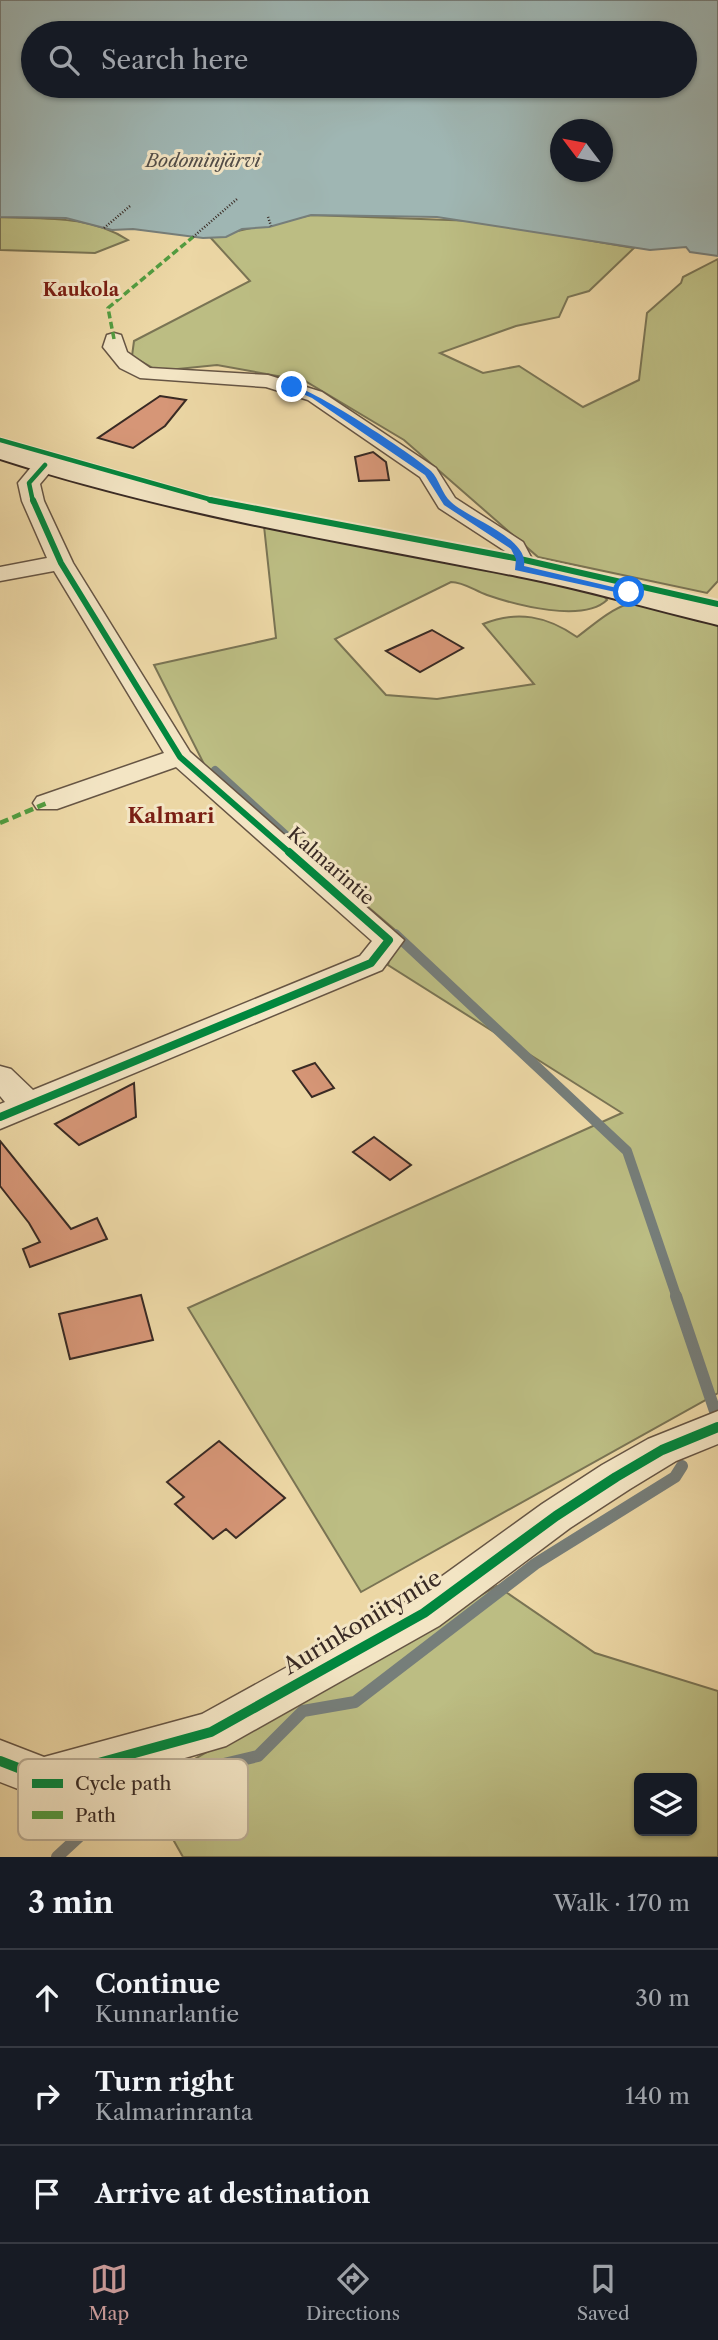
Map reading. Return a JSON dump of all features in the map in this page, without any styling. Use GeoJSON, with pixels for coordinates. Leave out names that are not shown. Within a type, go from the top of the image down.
{"type":"FeatureCollection","features":[{"type":"Feature","properties":{"kind":"main road"},"geometry":{"type":"LineString","coordinates":[[0,450],[209,510],[519,568],[718,615]]}},
{"type":"Feature","properties":{"kind":"street"},"geometry":{"type":"LineString","coordinates":[[114,340],[113,347],[122,361],[131,369],[147,374],[268,381],[314,396],[428,473],[447,503],[515,547],[520,559],[519,568]]}},
{"type":"Feature","properties":{"kind":"street","name":"Kalmarintie"},"geometry":{"type":"LineString","coordinates":[[14,1111],[371,963],[389,940],[180,757],[61,563],[33,501],[29,483],[45,465]]}},
{"type":"Feature","properties":{"kind":"street"},"geometry":{"type":"LineString","coordinates":[[0,574],[61,563]]}},
{"type":"Feature","properties":{"kind":"street"},"geometry":{"type":"LineString","coordinates":[[47,803],[180,757]]}},
{"type":"Feature","properties":{"kind":"street"},"geometry":{"type":"LineString","coordinates":[[0,1077],[14,1111]]}},
{"type":"Feature","properties":{"kind":"street","name":"Aurinkoniityntie"},"geometry":{"type":"LineString","coordinates":[[113,1759],[211,1732],[424,1613],[556,1516],[616,1477],[662,1450],[718,1427]]}},
{"type":"Feature","properties":{"kind":"street","name":"Aurinkoniityntie"},"geometry":{"type":"LineString","coordinates":[[0,1760],[18,1767]]}},
{"type":"Feature","properties":{"kind":"path"},"geometry":{"type":"LineString","coordinates":[[193,237],[237,199]]}},
{"type":"Feature","properties":{"kind":"path"},"geometry":{"type":"LineString","coordinates":[[104,229],[130,206]]}},
{"type":"Feature","properties":{"kind":"path"},"geometry":{"type":"LineString","coordinates":[[268,217],[271,226]]}},
{"type":"Feature","properties":{"kind":"green space"},"geometry":{"type":"Polygon","coordinates":[[[311,215],[476,221],[634,248],[589,291],[568,297],[559,317],[516,326],[440,353],[483,373],[519,366],[583,407],[639,380],[647,313],[681,283],[683,277],[718,259],[718,581],[707,593],[538,557],[404,440],[305,381],[217,365],[158,371],[132,356],[134,341],[250,281],[210,237],[311,215]]]}},
{"type":"Feature","properties":{"kind":"green space"},"geometry":{"type":"Polygon","coordinates":[[[0,217],[82,222],[98,226],[128,240],[95,253],[0,250],[0,217]]]}},
{"type":"Feature","properties":{"kind":"green space"},"geometry":{"type":"Polygon","coordinates":[[[264,526],[599,590],[607,600],[596,607],[582,610],[549,610],[499,599],[451,582],[335,639],[386,695],[437,699],[534,684],[483,624],[508,617],[543,620],[577,637],[614,610],[639,602],[661,604],[718,621],[718,1393],[361,1592],[188,1308],[622,1113],[388,965],[395,930],[207,770],[154,665],[276,638],[264,526]]]}},
{"type":"Feature","properties":{"kind":"green space"},"geometry":{"type":"Polygon","coordinates":[[[497,1586],[595,1653],[718,1691],[718,1857],[183,1857],[173,1840],[248,1840],[248,1759],[195,1759],[497,1586]]]}},
{"type":"Feature","properties":{"kind":"water","name":"Bodominjärvi"},"geometry":{"type":"Polygon","coordinates":[[[0,0],[718,0],[718,256],[690,252],[686,247],[650,250],[437,217],[311,215],[269,227],[242,229],[226,237],[203,238],[133,229],[112,230],[66,218],[0,217],[0,0]]]}},
{"type":"Feature","properties":{"kind":"building"},"geometry":{"type":"Polygon","coordinates":[[[160,396],[186,400],[165,426],[133,448],[98,438],[160,396]]]}},
{"type":"Feature","properties":{"kind":"building"},"geometry":{"type":"Polygon","coordinates":[[[373,452],[386,462],[389,480],[359,481],[355,457],[373,452]]]}},
{"type":"Feature","properties":{"kind":"building"},"geometry":{"type":"Polygon","coordinates":[[[432,630],[463,648],[420,672],[386,651],[432,630]]]}},
{"type":"Feature","properties":{"kind":"building"},"geometry":{"type":"Polygon","coordinates":[[[315,1063],[334,1088],[312,1097],[293,1071],[315,1063]]]}},
{"type":"Feature","properties":{"kind":"building"},"geometry":{"type":"Polygon","coordinates":[[[134,1083],[136,1117],[79,1145],[55,1124],[134,1083]]]}},
{"type":"Feature","properties":{"kind":"building"},"geometry":{"type":"Polygon","coordinates":[[[374,1137],[411,1165],[390,1180],[353,1152],[374,1137]]]}},
{"type":"Feature","properties":{"kind":"building"},"geometry":{"type":"Polygon","coordinates":[[[0,1141],[71,1229],[97,1218],[107,1239],[30,1267],[23,1249],[40,1242],[0,1186],[0,1141]]]}},
{"type":"Feature","properties":{"kind":"building"},"geometry":{"type":"Polygon","coordinates":[[[141,1295],[153,1340],[70,1359],[59,1314],[141,1295]]]}},
{"type":"Feature","properties":{"kind":"building"},"geometry":{"type":"Polygon","coordinates":[[[219,1441],[285,1498],[236,1538],[226,1529],[213,1539],[175,1504],[184,1497],[167,1482],[219,1441]]]}},
{"type":"Feature","properties":{"kind":"waterway"},"geometry":{"type":"LineString","coordinates":[[215,770],[307,854]]}},
{"type":"Feature","properties":{"kind":"waterway"},"geometry":{"type":"LineString","coordinates":[[305,852],[356,898]]}},
{"type":"Feature","properties":{"kind":"waterway"},"geometry":{"type":"LineString","coordinates":[[395,934],[627,1151],[677,1298]]}},
{"type":"Feature","properties":{"kind":"waterway"},"geometry":{"type":"LineString","coordinates":[[676,1296],[715,1411]]}},
{"type":"Feature","properties":{"kind":"waterway"},"geometry":{"type":"LineString","coordinates":[[245,1759],[258,1756],[303,1711],[355,1702],[535,1564],[675,1477],[682,1466]]}},
{"type":"Feature","properties":{"kind":"waterway"},"geometry":{"type":"LineString","coordinates":[[57,1857],[75,1840]]}},
{"type":"Feature","properties":{"kind":"marked path"},"geometry":{"type":"LineString","coordinates":[[114,339],[108,308],[193,237]]}},
{"type":"Feature","properties":{"kind":"marked path"},"geometry":{"type":"LineString","coordinates":[[0,823],[47,803]]}},
{"type":"Feature","properties":{"kind":"cycle path"},"geometry":{"type":"LineString","coordinates":[[0,440],[195,497],[520,559],[718,604]]}},
{"type":"Feature","properties":{"kind":"cycle path"},"geometry":{"type":"LineString","coordinates":[[0,1117],[371,963],[389,940],[180,757],[61,563],[33,501],[29,483],[45,465]]}},
{"type":"Feature","properties":{"kind":"cycle path"},"geometry":{"type":"LineString","coordinates":[[113,1759],[211,1732],[424,1613],[556,1516],[616,1477],[662,1450],[718,1427]]}},
{"type":"Feature","properties":{"kind":"cycle path"},"geometry":{"type":"LineString","coordinates":[[0,1761],[18,1768]]}},
{"type":"Feature","properties":{"kind":"district","name":"Kaukola"},"geometry":{"type":"Point","coordinates":[81,290]}},
{"type":"Feature","properties":{"kind":"district","name":"Kalmari"},"geometry":{"type":"Point","coordinates":[171,815]}},
{"type":"Feature","properties":{"kind":"route"},"geometry":{"type":"LineString","coordinates":[[292,387],[314,396],[428,473],[447,503],[515,547],[520,559],[519,568],[629,592]]}}]}
